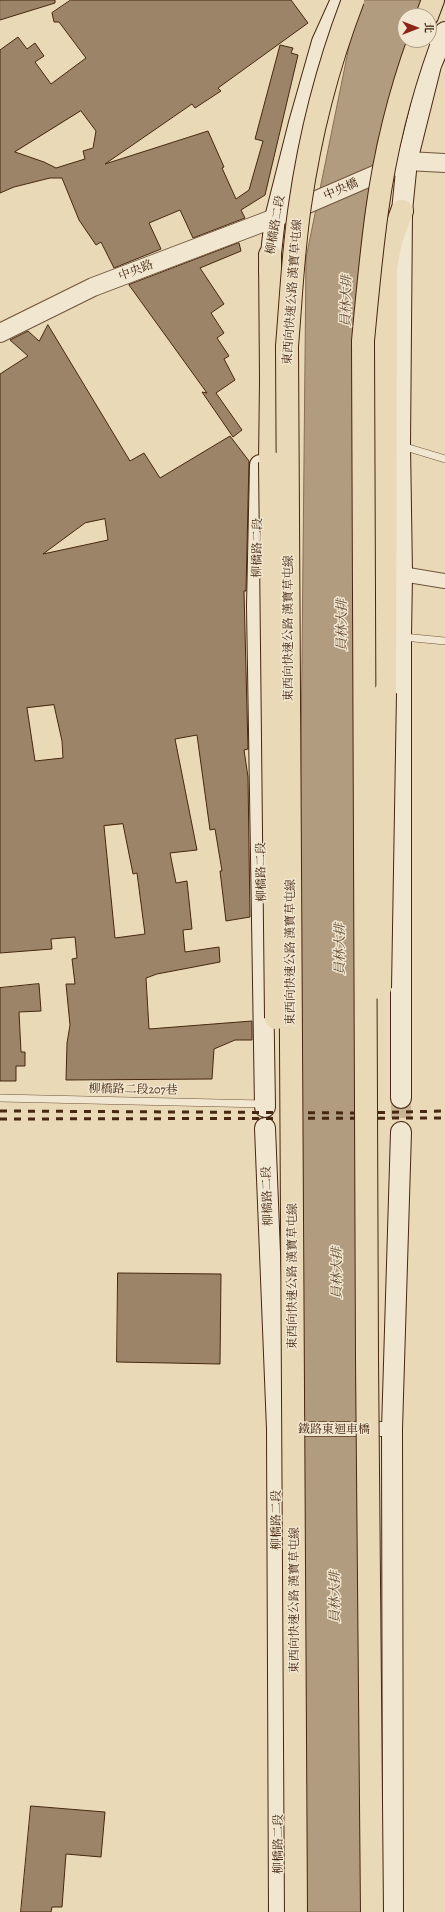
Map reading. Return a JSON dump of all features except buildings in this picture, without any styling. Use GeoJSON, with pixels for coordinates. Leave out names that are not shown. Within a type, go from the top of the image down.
{"type":"FeatureCollection","features":[{"type":"Feature","properties":{"kind":"highway","name":"東西向快速公路 漢寶草屯線"},"geometry":{"type":"LineString","coordinates":[[296,1912],[297,1423],[287,346],[300,205],[316,120],[335,47],[353,0]]}},
{"type":"Feature","properties":{"kind":"highway"},"geometry":{"type":"LineString","coordinates":[[372,1912],[367,1360],[363,341],[377,210],[389,143],[409,67],[416,48]]}},
{"type":"Feature","properties":{"kind":"highway"},"geometry":{"type":"LineString","coordinates":[[367,1360],[376,1298],[385,693],[386,267],[391,241],[402,211]]}},
{"type":"Feature","properties":{"kind":"highway"},"geometry":{"type":"LineString","coordinates":[[270,255],[272,381],[270,462],[280,1352],[282,1380],[297,1423]]}},
{"type":"Feature","properties":{"kind":"main road","name":"柳橋路二段"},"geometry":{"type":"LineString","coordinates":[[265,1105],[258,606],[260,429],[270,255],[275,218],[322,42],[341,0]]}},
{"type":"Feature","properties":{"kind":"main road"},"geometry":{"type":"LineString","coordinates":[[401,1098],[402,574],[400,445],[402,211],[407,161],[431,66],[445,32]]}},
{"type":"Feature","properties":{"kind":"main road","name":"柳橋路二段"},"geometry":{"type":"LineString","coordinates":[[266,1128],[277,1429],[279,1912]]}},
{"type":"Feature","properties":{"kind":"main road"},"geometry":{"type":"LineString","coordinates":[[393,1912],[392,1429],[401,1132]]}},
{"type":"Feature","properties":{"kind":"street","name":"中央橋"},"geometry":{"type":"LineString","coordinates":[[275,218],[374,177],[407,161]]}},
{"type":"Feature","properties":{"kind":"street"},"geometry":{"type":"LineString","coordinates":[[407,161],[445,163]]}},
{"type":"Feature","properties":{"kind":"street","name":"中央路"},"geometry":{"type":"LineString","coordinates":[[0,333],[93,287],[275,218]]}},
{"type":"Feature","properties":{"kind":"street"},"geometry":{"type":"LineString","coordinates":[[402,574],[445,581]]}},
{"type":"Feature","properties":{"kind":"street","name":"鐵路東迴車橋"},"geometry":{"type":"LineString","coordinates":[[277,1429],[297,1423],[363,1430],[392,1429]]}},
{"type":"Feature","properties":{"kind":"lane"},"geometry":{"type":"LineString","coordinates":[[400,445],[445,459]]}},
{"type":"Feature","properties":{"kind":"lane"},"geometry":{"type":"LineString","coordinates":[[401,636],[445,640]]}},
{"type":"Feature","properties":{"kind":"lane","name":"柳橋路二段207巷"},"geometry":{"type":"LineString","coordinates":[[0,1098],[265,1105]]}},
{"type":"Feature","properties":{"kind":"water","name":"員林大排"},"geometry":{"type":"Polygon","coordinates":[[[362,0],[424,0],[420,8],[397,8],[397,48],[405,48],[377,144],[357,285],[362,1912],[306,1912],[300,860],[306,258],[356,12],[362,0]]]}},
{"type":"Feature","properties":{"kind":"tunnel"},"geometry":{"type":"LineString","coordinates":[[401,1098],[401,1132]]}},
{"type":"Feature","properties":{"kind":"railway"},"geometry":{"type":"LineString","coordinates":[[0,1111],[361,1113],[445,1111]]}},
{"type":"Feature","properties":{"kind":"railway"},"geometry":{"type":"LineString","coordinates":[[0,1119],[445,1118]]}}]}
